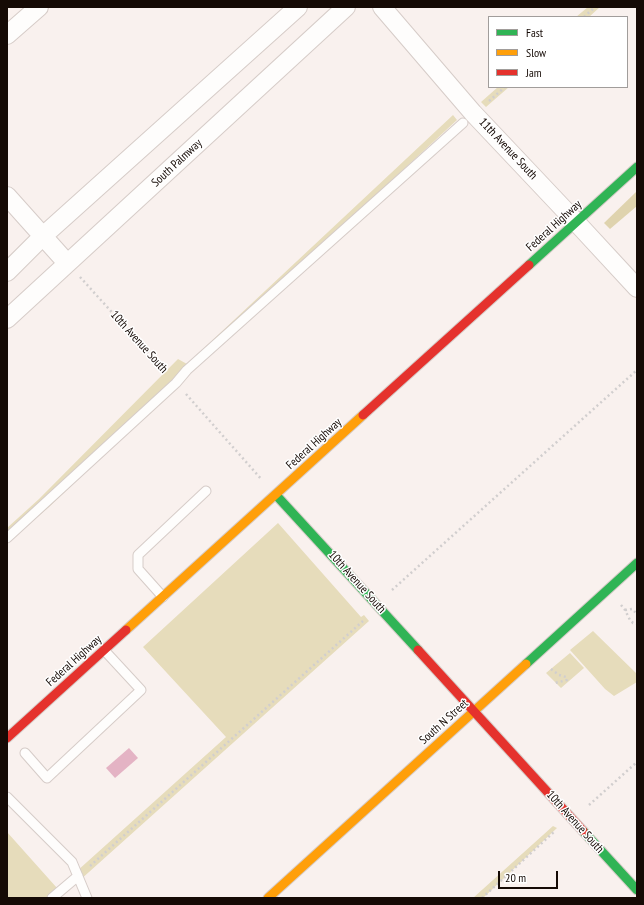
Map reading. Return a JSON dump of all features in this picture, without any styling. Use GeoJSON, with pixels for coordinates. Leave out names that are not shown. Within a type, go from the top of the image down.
{"type":"FeatureCollection","features":[{"type":"Feature","properties":{"kind":"street"},"geometry":{"type":"LineString","coordinates":[[7,35],[39,7]]}},
{"type":"Feature","properties":{"kind":"street"},"geometry":{"type":"LineString","coordinates":[[7,272],[43,236],[298,7]]}},
{"type":"Feature","properties":{"kind":"street","name":"South Palmway"},"geometry":{"type":"LineString","coordinates":[[7,319],[72,268],[346,7]]}},
{"type":"Feature","properties":{"kind":"street","name":"11th Avenue South"},"geometry":{"type":"LineString","coordinates":[[382,7],[473,113],[637,288]]}},
{"type":"Feature","properties":{"kind":"street","name":"Federal Highway"},"geometry":{"type":"LineString","coordinates":[[7,738],[637,167]]}},
{"type":"Feature","properties":{"kind":"street"},"geometry":{"type":"LineString","coordinates":[[7,196],[72,268]]}},
{"type":"Feature","properties":{"kind":"street","name":"10th Avenue South"},"geometry":{"type":"LineString","coordinates":[[276,495],[637,890]]}},
{"type":"Feature","properties":{"kind":"street","name":"South N Street"},"geometry":{"type":"LineString","coordinates":[[268,898],[637,563]]}},
{"type":"Feature","properties":{"kind":"lane"},"geometry":{"type":"LineString","coordinates":[[7,538],[176,383],[187,370],[463,123]]}},
{"type":"Feature","properties":{"kind":"lane"},"geometry":{"type":"LineString","coordinates":[[163,597],[138,569],[138,555],[206,491]]}},
{"type":"Feature","properties":{"kind":"lane"},"geometry":{"type":"LineString","coordinates":[[25,753],[47,778],[141,690],[104,650]]}},
{"type":"Feature","properties":{"kind":"lane"},"geometry":{"type":"LineString","coordinates":[[7,797],[72,862],[87,898]]}},
{"type":"Feature","properties":{"kind":"lane"},"geometry":{"type":"LineString","coordinates":[[52,898],[78,876]]}},
{"type":"Feature","properties":{"kind":"path"},"geometry":{"type":"LineString","coordinates":[[585,16],[595,7]]}},
{"type":"Feature","properties":{"kind":"path"},"geometry":{"type":"LineString","coordinates":[[484,105],[504,88]]}},
{"type":"Feature","properties":{"kind":"path","name":"10th Avenue South"},"geometry":{"type":"LineString","coordinates":[[72,268],[276,495]]}},
{"type":"Feature","properties":{"kind":"path"},"geometry":{"type":"LineString","coordinates":[[389,593],[637,370]]}},
{"type":"Feature","properties":{"kind":"path"},"geometry":{"type":"LineString","coordinates":[[637,614],[632,609],[625,610],[630,620],[637,624]]}},
{"type":"Feature","properties":{"kind":"path"},"geometry":{"type":"LineString","coordinates":[[78,876],[366,618]]}},
{"type":"Feature","properties":{"kind":"path"},"geometry":{"type":"LineString","coordinates":[[547,666],[555,673],[566,677],[567,680],[555,683]]}},
{"type":"Feature","properties":{"kind":"path"},"geometry":{"type":"LineString","coordinates":[[584,810],[637,762]]}},
{"type":"Feature","properties":{"kind":"path"},"geometry":{"type":"LineString","coordinates":[[482,898],[555,831]]}},
{"type":"Feature","properties":{"kind":"shaded area"},"geometry":{"type":"Polygon","coordinates":[[[588,7],[600,7],[590,16],[577,16],[588,7]]]}},
{"type":"Feature","properties":{"kind":"shaded area"},"geometry":{"type":"Polygon","coordinates":[[[497,88],[508,88],[486,107],[481,102],[497,88]]]}},
{"type":"Feature","properties":{"kind":"shaded area"},"geometry":{"type":"Polygon","coordinates":[[[453,115],[457,120],[270,293],[267,292],[270,295],[174,388],[49,507],[7,543],[7,528],[39,499],[178,359],[187,364],[453,115]]]}},
{"type":"Feature","properties":{"kind":"shaded area"},"geometry":{"type":"Polygon","coordinates":[[[637,191],[637,206],[610,229],[604,223],[637,191]]]}},
{"type":"Feature","properties":{"kind":"shaded area"},"geometry":{"type":"Polygon","coordinates":[[[278,523],[361,617],[364,615],[369,621],[60,898],[47,898],[226,737],[143,647],[278,523]]]}},
{"type":"Feature","properties":{"kind":"shaded area"},"geometry":{"type":"Polygon","coordinates":[[[593,631],[637,674],[637,682],[614,696],[605,689],[570,650],[593,631]]]}},
{"type":"Feature","properties":{"kind":"shaded area"},"geometry":{"type":"Polygon","coordinates":[[[570,653],[584,668],[561,688],[546,673],[570,653]]]}},
{"type":"Feature","properties":{"kind":"shaded area"},"geometry":{"type":"Polygon","coordinates":[[[129,748],[138,758],[115,778],[106,768],[129,748]]]}},
{"type":"Feature","properties":{"kind":"shaded area"},"geometry":{"type":"Polygon","coordinates":[[[553,826],[557,828],[483,898],[473,898],[553,826]]]}},
{"type":"Feature","properties":{"kind":"shaded area"},"geometry":{"type":"Polygon","coordinates":[[[7,832],[57,888],[46,898],[7,898],[7,832]]]}},
{"type":"Feature","properties":{"kind":"traffic: fast"},"geometry":{"type":"LineString","coordinates":[[529,265],[637,167]]}},
{"type":"Feature","properties":{"kind":"traffic: fast"},"geometry":{"type":"LineString","coordinates":[[276,495],[418,650]]}},
{"type":"Feature","properties":{"kind":"traffic: fast"},"geometry":{"type":"LineString","coordinates":[[526,664],[637,563]]}},
{"type":"Feature","properties":{"kind":"traffic: fast"},"geometry":{"type":"LineString","coordinates":[[583,831],[637,890]]}},
{"type":"Feature","properties":{"kind":"traffic: slow"},"geometry":{"type":"LineString","coordinates":[[126,630],[363,415]]}},
{"type":"Feature","properties":{"kind":"traffic: slow"},"geometry":{"type":"LineString","coordinates":[[268,898],[526,664]]}},
{"type":"Feature","properties":{"kind":"traffic: jam"},"geometry":{"type":"LineString","coordinates":[[363,415],[529,265]]}},
{"type":"Feature","properties":{"kind":"traffic: jam"},"geometry":{"type":"LineString","coordinates":[[7,738],[126,630]]}},
{"type":"Feature","properties":{"kind":"traffic: jam"},"geometry":{"type":"LineString","coordinates":[[418,650],[583,831]]}}]}
